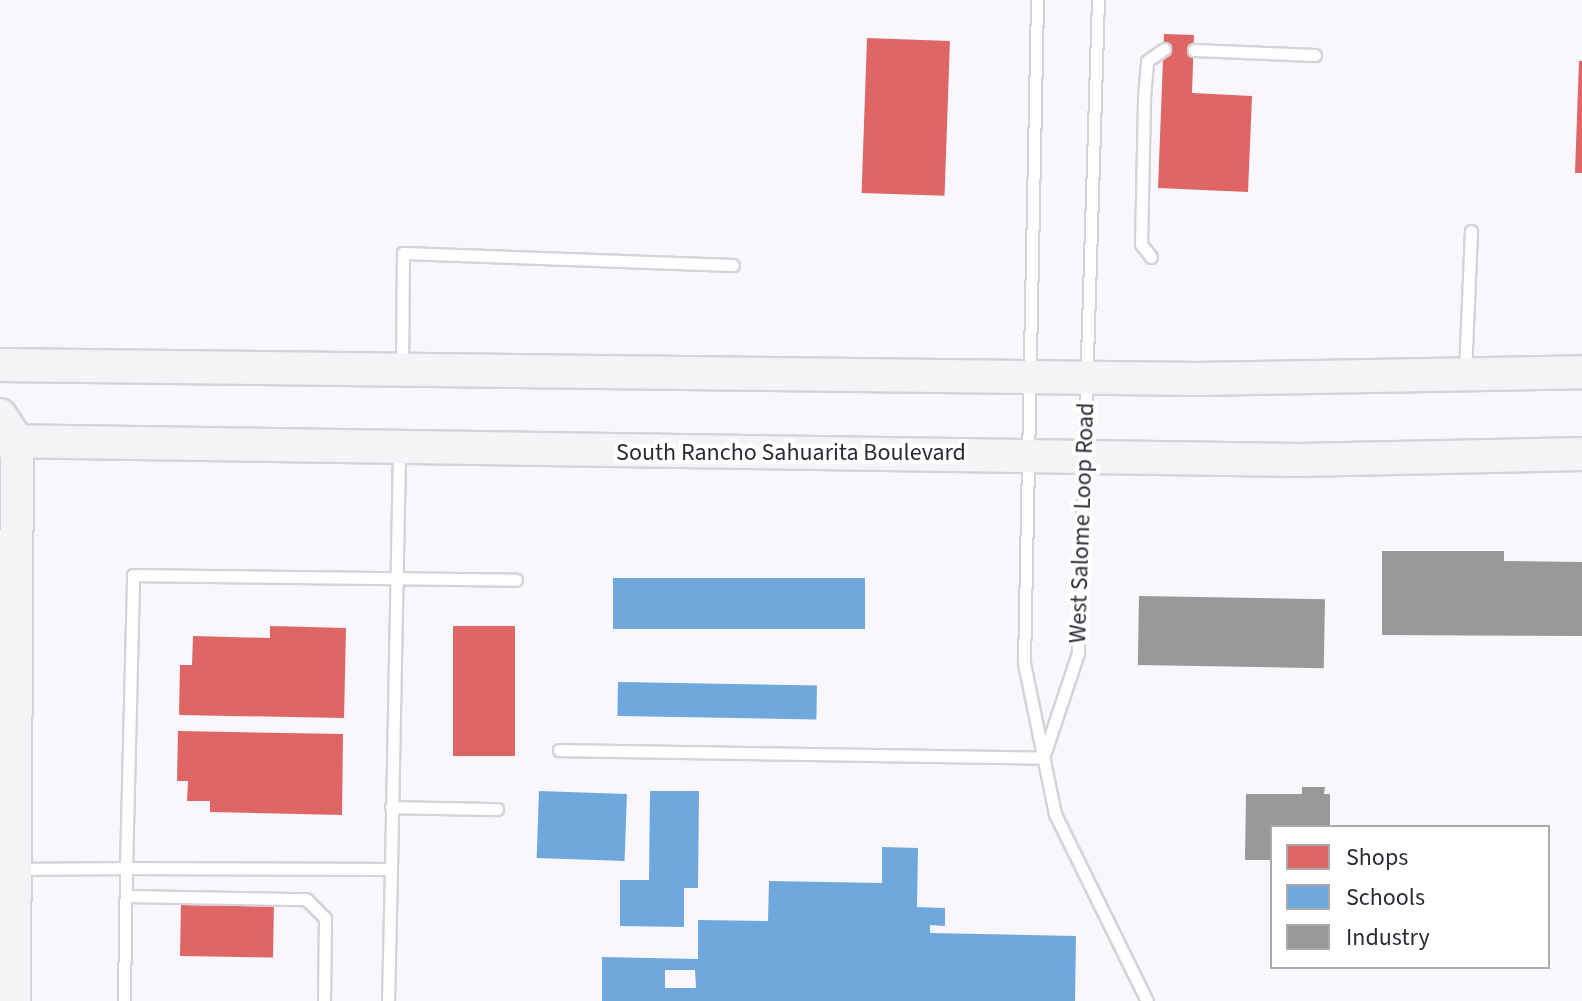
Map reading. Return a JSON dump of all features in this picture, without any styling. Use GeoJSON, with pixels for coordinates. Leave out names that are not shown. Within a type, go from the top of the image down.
{"type":"FeatureCollection","features":[{"type":"Feature","properties":{"kind":"street"},"geometry":{"type":"LineString","coordinates":[[0,365],[1087,378],[1465,378],[1582,372]]}},
{"type":"Feature","properties":{"kind":"street"},"geometry":{"type":"LineString","coordinates":[[6,432],[14,1001]]}},
{"type":"Feature","properties":{"kind":"street","name":"South Rancho Sahuarita Boulevard"},"geometry":{"type":"LineString","coordinates":[[6,432],[399,450],[1027,454],[1298,460],[1582,454]]}},
{"type":"Feature","properties":{"kind":"lane"},"geometry":{"type":"LineString","coordinates":[[1037,0],[1024,663],[1055,814],[1147,1001]]}},
{"type":"Feature","properties":{"kind":"lane","name":"West Salome Loop Road"},"geometry":{"type":"LineString","coordinates":[[1043,758],[1078,653],[1098,0]]}},
{"type":"Feature","properties":{"kind":"lane"},"geometry":{"type":"LineString","coordinates":[[1151,257],[1141,244],[1144,97],[1147,61],[1164,49]]}},
{"type":"Feature","properties":{"kind":"lane"},"geometry":{"type":"LineString","coordinates":[[1194,50],[1315,55]]}},
{"type":"Feature","properties":{"kind":"lane"},"geometry":{"type":"LineString","coordinates":[[1465,378],[1471,231]]}},
{"type":"Feature","properties":{"kind":"lane"},"geometry":{"type":"LineString","coordinates":[[402,370],[403,253],[733,265]]}},
{"type":"Feature","properties":{"kind":"lane"},"geometry":{"type":"LineString","coordinates":[[388,1001],[399,450]]}},
{"type":"Feature","properties":{"kind":"lane"},"geometry":{"type":"LineString","coordinates":[[124,1001],[133,575],[516,580]]}},
{"type":"Feature","properties":{"kind":"lane"},"geometry":{"type":"LineString","coordinates":[[559,750],[1043,758]]}},
{"type":"Feature","properties":{"kind":"lane"},"geometry":{"type":"LineString","coordinates":[[391,807],[497,809]]}},
{"type":"Feature","properties":{"kind":"lane"},"geometry":{"type":"LineString","coordinates":[[14,869],[391,869]]}},
{"type":"Feature","properties":{"kind":"lane"},"geometry":{"type":"LineString","coordinates":[[126,896],[306,899],[325,918],[324,1001]]}},
{"type":"Feature","properties":{"kind":"building: Shops"},"geometry":{"type":"Polygon","coordinates":[[[1164,34],[1194,35],[1192,93],[1252,96],[1248,192],[1158,188],[1164,34]]]}},
{"type":"Feature","properties":{"kind":"building: Shops"},"geometry":{"type":"Polygon","coordinates":[[[867,38],[950,41],[945,196],[862,193],[867,38]]]}},
{"type":"Feature","properties":{"kind":"building: Shops"},"geometry":{"type":"Polygon","coordinates":[[[1579,61],[1582,61],[1582,173],[1575,173],[1579,61]]]}},
{"type":"Feature","properties":{"kind":"building: Shops"},"geometry":{"type":"Polygon","coordinates":[[[270,626],[346,628],[344,718],[179,715],[180,665],[192,665],[193,636],[270,638],[270,626]]]}},
{"type":"Feature","properties":{"kind":"building: Shops"},"geometry":{"type":"Polygon","coordinates":[[[453,626],[515,626],[515,756],[453,756],[453,626]]]}},
{"type":"Feature","properties":{"kind":"building: Shops"},"geometry":{"type":"Polygon","coordinates":[[[178,731],[343,734],[342,815],[210,812],[210,801],[187,801],[188,781],[177,781],[178,731]]]}},
{"type":"Feature","properties":{"kind":"building: Shops"},"geometry":{"type":"Polygon","coordinates":[[[181,900],[274,902],[273,958],[180,956],[181,900]]]}},
{"type":"Feature","properties":{"kind":"building: Schools"},"geometry":{"type":"Polygon","coordinates":[[[613,578],[865,578],[865,629],[613,629],[613,578]]]}},
{"type":"Feature","properties":{"kind":"building: Schools"},"geometry":{"type":"Polygon","coordinates":[[[618,682],[817,685],[816,719],[617,716],[618,682]]]}},
{"type":"Feature","properties":{"kind":"building: Schools"},"geometry":{"type":"Polygon","coordinates":[[[539,791],[627,794],[625,861],[537,858],[539,791]]]}},
{"type":"Feature","properties":{"kind":"building: Schools"},"geometry":{"type":"Polygon","coordinates":[[[650,791],[699,791],[698,888],[684,888],[684,927],[620,926],[620,880],[649,880],[650,791]]]}},
{"type":"Feature","properties":{"kind":"building: Schools"},"geometry":{"type":"Polygon","coordinates":[[[882,847],[918,848],[917,907],[945,908],[945,926],[930,925],[930,933],[1076,936],[1075,1001],[602,1001],[602,957],[698,959],[698,920],[768,921],[769,881],[882,883],[882,847]],[[665,970],[665,988],[696,988],[695,970],[665,970]]]}},
{"type":"Feature","properties":{"kind":"building: Industry"},"geometry":{"type":"Polygon","coordinates":[[[1382,551],[1504,551],[1504,561],[1582,562],[1582,636],[1382,635],[1382,551]]]}},
{"type":"Feature","properties":{"kind":"building: Industry"},"geometry":{"type":"Polygon","coordinates":[[[1139,596],[1325,599],[1324,668],[1138,665],[1139,596]]]}},
{"type":"Feature","properties":{"kind":"building: Industry"},"geometry":{"type":"Polygon","coordinates":[[[1302,787],[1325,787],[1324,794],[1330,794],[1330,825],[1270,825],[1270,860],[1245,860],[1246,794],[1302,794],[1302,787]]]}}]}
